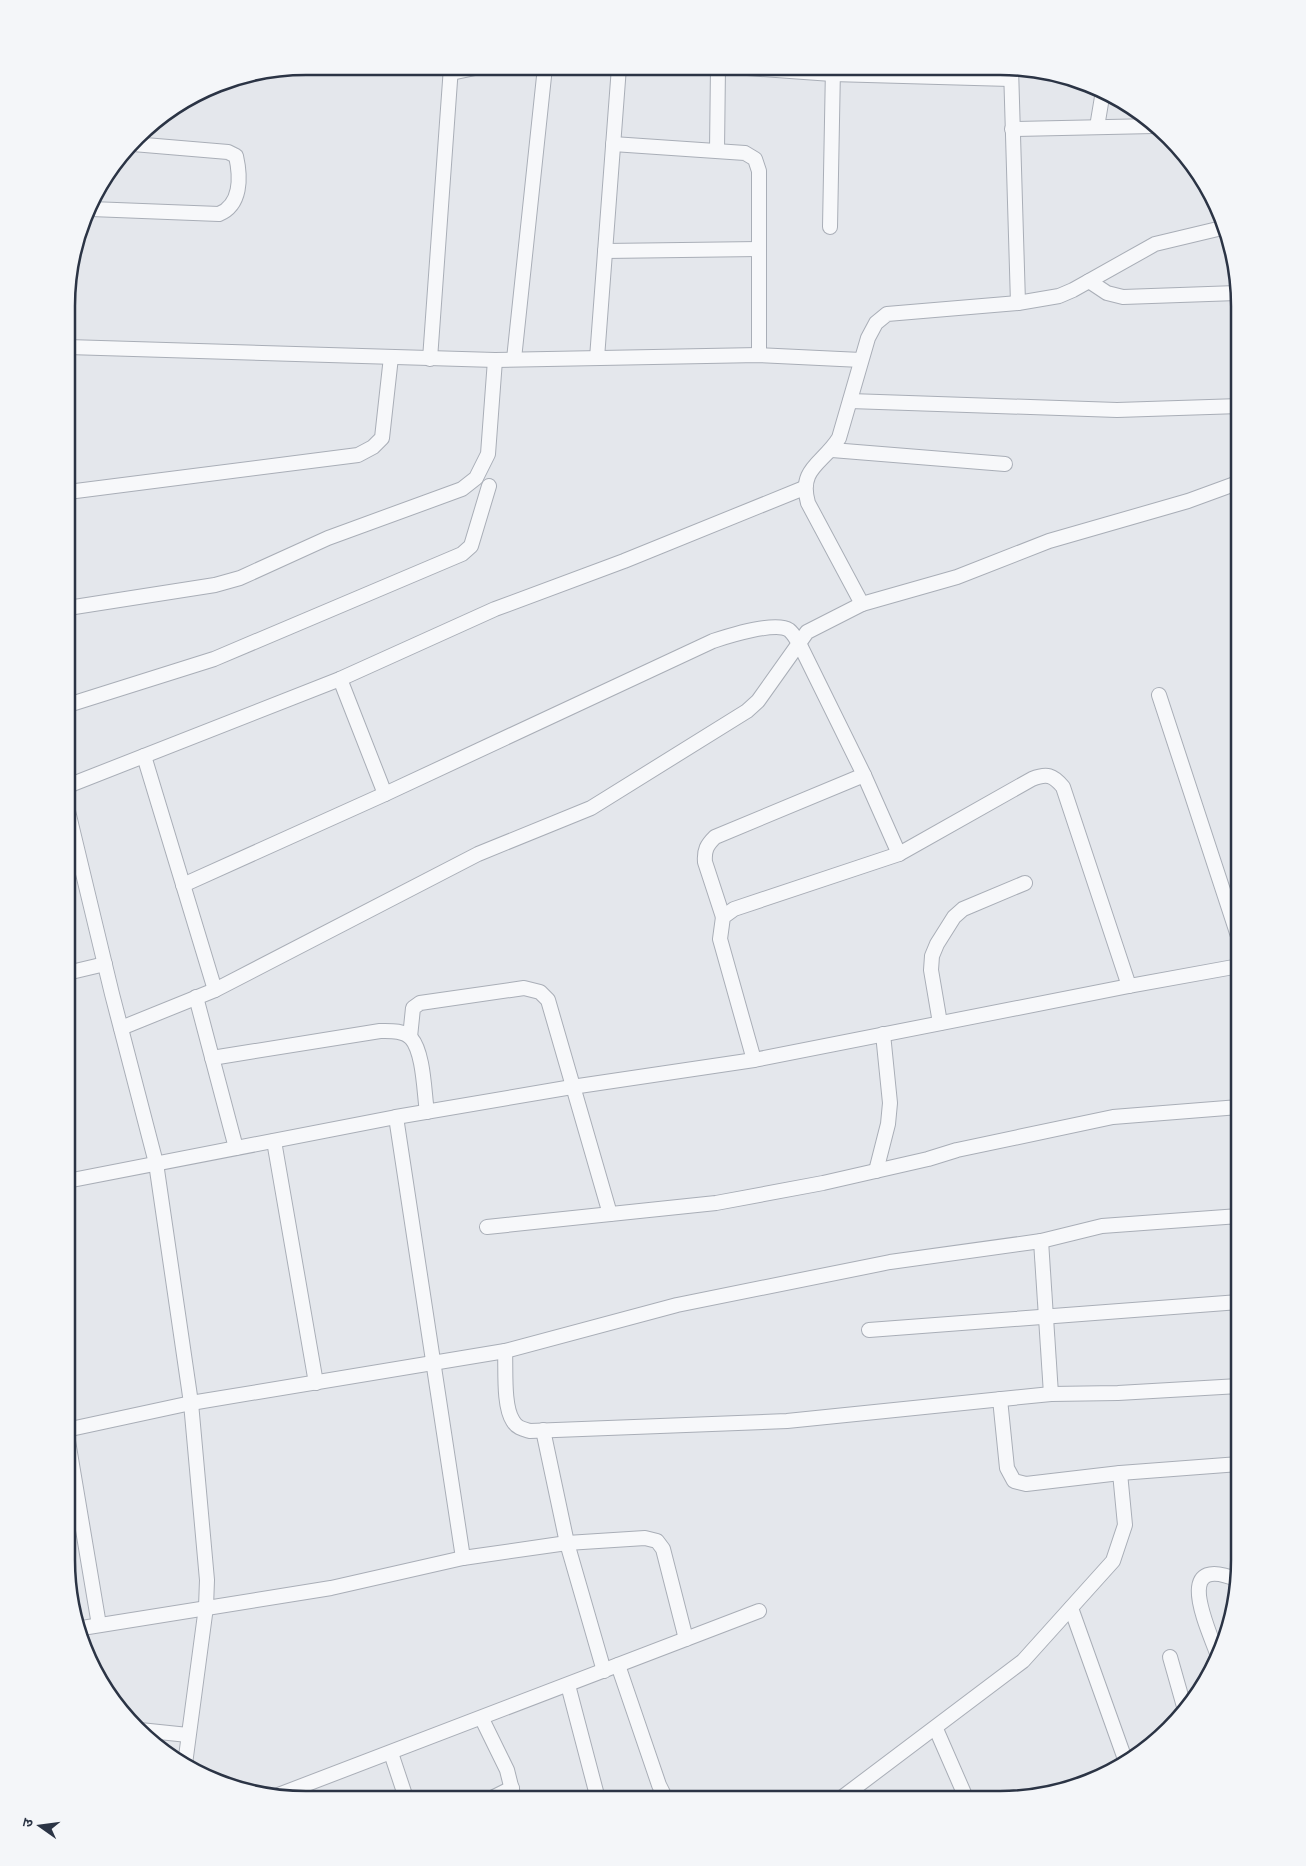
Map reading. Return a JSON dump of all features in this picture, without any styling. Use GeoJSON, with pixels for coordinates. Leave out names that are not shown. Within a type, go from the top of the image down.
{"type":"FeatureCollection","features":[{"type":"Feature","properties":{"kind":"street"},"geometry":{"type":"LineString","coordinates":[[430,359],[451,75]]}},
{"type":"Feature","properties":{"kind":"street"},"geometry":{"type":"LineString","coordinates":[[514,359],[544,75]]}},
{"type":"Feature","properties":{"kind":"street"},"geometry":{"type":"LineString","coordinates":[[597,358],[618,75]]}},
{"type":"Feature","properties":{"kind":"street"},"geometry":{"type":"LineString","coordinates":[[716,150],[718,75]]}},
{"type":"Feature","properties":{"kind":"street"},"geometry":{"type":"LineString","coordinates":[[830,227],[832,75]]}},
{"type":"Feature","properties":{"kind":"street"},"geometry":{"type":"LineString","coordinates":[[1011,75],[1018,303]]}},
{"type":"Feature","properties":{"kind":"street"},"geometry":{"type":"LineString","coordinates":[[1097,127],[1102,99]]}},
{"type":"Feature","properties":{"kind":"street"},"geometry":{"type":"LineString","coordinates":[[1012,129],[1145,126]]}},
{"type":"Feature","properties":{"kind":"street"},"geometry":{"type":"LineString","coordinates":[[613,144],[745,153],[755,159],[759,171],[759,355]]}},
{"type":"Feature","properties":{"kind":"street"},"geometry":{"type":"LineString","coordinates":[[97,209],[219,214],[229,209],[236,199],[239,169],[236,156],[228,152],[141,145]]}},
{"type":"Feature","properties":{"kind":"street"},"geometry":{"type":"LineString","coordinates":[[862,604],[808,503],[804,488],[809,473],[832,450],[840,438],[861,360],[876,323],[887,314],[1018,303],[1058,296],[1155,244],[1169,239],[1218,229]]}},
{"type":"Feature","properties":{"kind":"street"},"geometry":{"type":"LineString","coordinates":[[605,251],[759,249]]}},
{"type":"Feature","properties":{"kind":"street"},"geometry":{"type":"LineString","coordinates":[[1089,281],[1107,293],[1122,297],[1231,293]]}},
{"type":"Feature","properties":{"kind":"street"},"geometry":{"type":"LineString","coordinates":[[75,347],[430,359],[495,360],[759,355],[861,360]]}},
{"type":"Feature","properties":{"kind":"street"},"geometry":{"type":"LineString","coordinates":[[75,491],[358,454],[373,447],[382,438],[391,357]]}},
{"type":"Feature","properties":{"kind":"street"},"geometry":{"type":"LineString","coordinates":[[75,607],[215,586],[240,578],[328,538],[462,489],[476,478],[488,454],[495,360]]}},
{"type":"Feature","properties":{"kind":"street"},"geometry":{"type":"LineString","coordinates":[[850,400],[1116,410],[1231,406]]}},
{"type":"Feature","properties":{"kind":"street"},"geometry":{"type":"LineString","coordinates":[[832,450],[1004,464]]}},
{"type":"Feature","properties":{"kind":"street"},"geometry":{"type":"LineString","coordinates":[[121,1028],[215,990],[478,854],[591,808],[748,711],[758,701],[807,632],[862,604],[957,578],[1049,541],[1188,501],[1231,485]]}},
{"type":"Feature","properties":{"kind":"street"},"geometry":{"type":"LineString","coordinates":[[75,703],[214,659],[462,554],[471,546],[489,486]]}},
{"type":"Feature","properties":{"kind":"street"},"geometry":{"type":"LineString","coordinates":[[75,784],[340,679],[495,609],[624,561],[804,488]]}},
{"type":"Feature","properties":{"kind":"street"},"geometry":{"type":"LineString","coordinates":[[183,885],[713,642],[772,627],[782,627],[790,630],[799,643],[864,775],[899,854]]}},
{"type":"Feature","properties":{"kind":"street"},"geometry":{"type":"LineString","coordinates":[[340,679],[385,794]]}},
{"type":"Feature","properties":{"kind":"street"},"geometry":{"type":"LineString","coordinates":[[1159,695],[1231,912]]}},
{"type":"Feature","properties":{"kind":"street"},"geometry":{"type":"LineString","coordinates":[[144,756],[215,990]]}},
{"type":"Feature","properties":{"kind":"street"},"geometry":{"type":"LineString","coordinates":[[724,917],[734,909],[899,854],[1043,774],[1055,777],[1063,787],[1129,986]]}},
{"type":"Feature","properties":{"kind":"street"},"geometry":{"type":"LineString","coordinates":[[754,1060],[720,939],[724,917],[704,854],[707,845],[715,837],[864,775]]}},
{"type":"Feature","properties":{"kind":"street"},"geometry":{"type":"LineString","coordinates":[[75,850],[156,1163],[191,1403],[207,1580],[206,1607],[186,1757]]}},
{"type":"Feature","properties":{"kind":"street"},"geometry":{"type":"LineString","coordinates":[[940,1023],[932,970],[932,956],[937,944],[954,917],[963,909],[1025,883]]}},
{"type":"Feature","properties":{"kind":"street"},"geometry":{"type":"LineString","coordinates":[[75,971],[105,964]]}},
{"type":"Feature","properties":{"kind":"street"},"geometry":{"type":"LineString","coordinates":[[75,1179],[396,1117],[572,1087],[754,1060],[1231,968]]}},
{"type":"Feature","properties":{"kind":"street"},"geometry":{"type":"LineString","coordinates":[[427,1112],[418,1051],[410,1037],[413,1008],[420,1004],[524,988],[540,992],[548,1000],[610,1214]]}},
{"type":"Feature","properties":{"kind":"street"},"geometry":{"type":"LineString","coordinates":[[196,998],[236,1148]]}},
{"type":"Feature","properties":{"kind":"street"},"geometry":{"type":"LineString","coordinates":[[212,1058],[380,1032],[396,1031],[410,1037]]}},
{"type":"Feature","properties":{"kind":"street"},"geometry":{"type":"LineString","coordinates":[[876,1171],[888,1124],[890,1103],[883,1034]]}},
{"type":"Feature","properties":{"kind":"street"},"geometry":{"type":"LineString","coordinates":[[487,1227],[716,1203],[823,1183],[957,1150],[1113,1117],[1231,1108]]}},
{"type":"Feature","properties":{"kind":"street"},"geometry":{"type":"LineString","coordinates":[[396,1117],[463,1558]]}},
{"type":"Feature","properties":{"kind":"street"},"geometry":{"type":"LineString","coordinates":[[274,1141],[316,1383]]}},
{"type":"Feature","properties":{"kind":"street"},"geometry":{"type":"LineString","coordinates":[[75,1428],[191,1403],[505,1351],[677,1305],[890,1262],[1041,1240],[1102,1226],[1231,1217]]}},
{"type":"Feature","properties":{"kind":"street"},"geometry":{"type":"LineString","coordinates":[[1041,1240],[1052,1394]]}},
{"type":"Feature","properties":{"kind":"street"},"geometry":{"type":"LineString","coordinates":[[869,1330],[1231,1303]]}},
{"type":"Feature","properties":{"kind":"street"},"geometry":{"type":"LineString","coordinates":[[505,1351],[508,1408],[513,1422],[520,1428],[543,1430],[787,1421],[1052,1394],[1118,1393],[1231,1386]]}},
{"type":"Feature","properties":{"kind":"street"},"geometry":{"type":"LineString","coordinates":[[1000,1399],[1008,1468],[1014,1481],[1026,1484],[1120,1473],[1231,1465]]}},
{"type":"Feature","properties":{"kind":"street"},"geometry":{"type":"LineString","coordinates":[[543,1430],[567,1543],[604,1671]]}},
{"type":"Feature","properties":{"kind":"street"},"geometry":{"type":"LineString","coordinates":[[851,1791],[936,1729],[1023,1661],[1113,1561],[1118,1552],[1125,1525],[1120,1473]]}},
{"type":"Feature","properties":{"kind":"street"},"geometry":{"type":"LineString","coordinates":[[75,1479],[99,1626]]}},
{"type":"Feature","properties":{"kind":"street"},"geometry":{"type":"LineString","coordinates":[[85,1628],[331,1588],[463,1558],[567,1543],[645,1538],[657,1541],[663,1549],[686,1639]]}},
{"type":"Feature","properties":{"kind":"street"},"geometry":{"type":"LineString","coordinates":[[1214,1645],[1198,1597],[1198,1586],[1205,1577],[1217,1575],[1231,1578]]}},
{"type":"Feature","properties":{"kind":"street"},"geometry":{"type":"LineString","coordinates":[[1071,1608],[1123,1755]]}},
{"type":"Feature","properties":{"kind":"street"},"geometry":{"type":"LineString","coordinates":[[290,1791],[482,1719],[759,1610]]}},
{"type":"Feature","properties":{"kind":"street"},"geometry":{"type":"LineString","coordinates":[[1170,1657],[1182,1702]]}},
{"type":"Feature","properties":{"kind":"street"},"geometry":{"type":"LineString","coordinates":[[618,1666],[662,1791]]}},
{"type":"Feature","properties":{"kind":"street"},"geometry":{"type":"LineString","coordinates":[[568,1685],[596,1791]]}},
{"type":"Feature","properties":{"kind":"street"},"geometry":{"type":"LineString","coordinates":[[482,1719],[507,1770],[512,1791]]}},
{"type":"Feature","properties":{"kind":"street"},"geometry":{"type":"LineString","coordinates":[[936,1729],[963,1791]]}},
{"type":"Feature","properties":{"kind":"street"},"geometry":{"type":"LineString","coordinates":[[151,1731],[188,1735]]}},
{"type":"Feature","properties":{"kind":"street"},"geometry":{"type":"LineString","coordinates":[[391,1753],[404,1791]]}}]}
